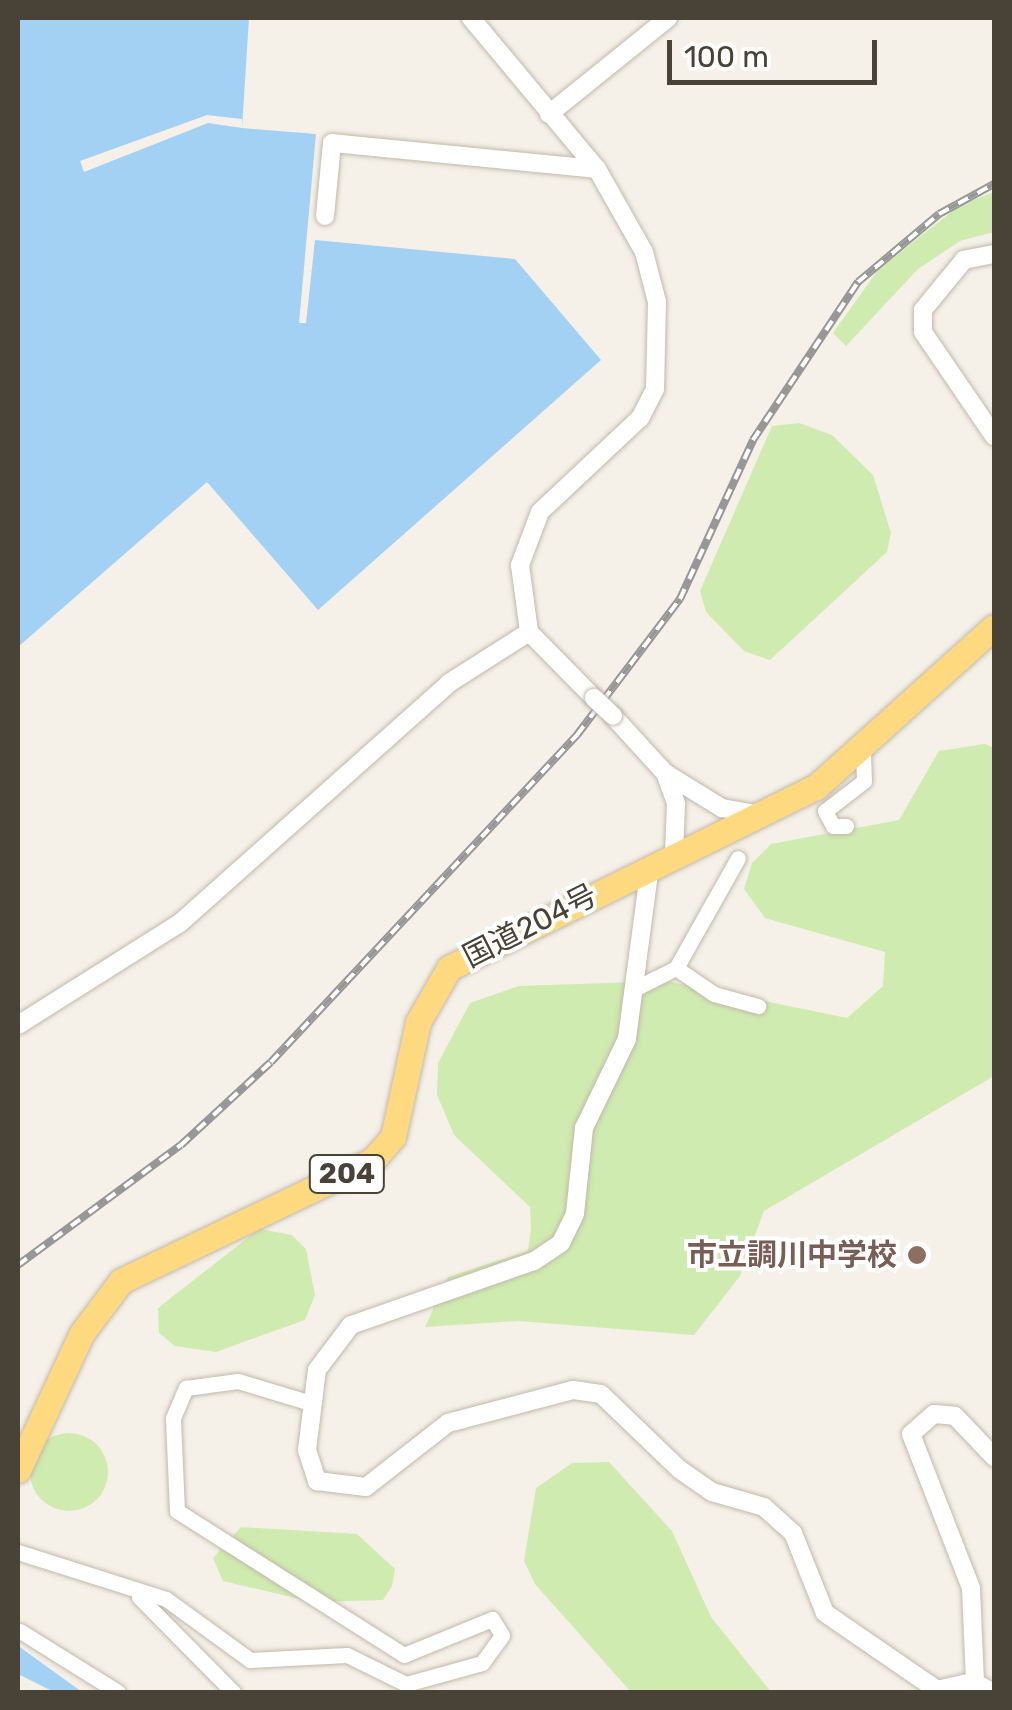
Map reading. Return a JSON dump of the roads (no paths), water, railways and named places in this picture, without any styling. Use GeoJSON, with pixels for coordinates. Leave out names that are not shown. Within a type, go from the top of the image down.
{"type":"FeatureCollection","features":[{"type":"Feature","properties":{"kind":"highway","name":"国道204号"},"geometry":{"type":"LineString","coordinates":[[18,1470],[82,1334],[121,1281],[372,1161],[406,1106],[418,1022],[449,968],[674,854],[761,815],[864,752],[994,627]]}},
{"type":"Feature","properties":{"kind":"street"},"geometry":{"type":"LineString","coordinates":[[470,18],[597,169],[644,252],[662,359],[640,418],[528,534],[520,565],[529,632],[666,773],[722,808],[761,815]]}},
{"type":"Feature","properties":{"kind":"street"},"geometry":{"type":"LineString","coordinates":[[549,114],[668,18]]}},
{"type":"Feature","properties":{"kind":"street"},"geometry":{"type":"LineString","coordinates":[[325,216],[332,143],[597,169]]}},
{"type":"Feature","properties":{"kind":"street"},"geometry":{"type":"LineString","coordinates":[[994,254],[964,260],[940,281],[923,332],[994,436]]}},
{"type":"Feature","properties":{"kind":"street"},"geometry":{"type":"LineString","coordinates":[[18,1024],[180,924],[448,683],[529,632]]}},
{"type":"Feature","properties":{"kind":"street"},"geometry":{"type":"LineString","coordinates":[[846,826],[832,826],[825,810],[864,781],[864,752]]}},
{"type":"Feature","properties":{"kind":"street"},"geometry":{"type":"LineString","coordinates":[[666,773],[676,804],[674,854]]}},
{"type":"Feature","properties":{"kind":"street"},"geometry":{"type":"LineString","coordinates":[[636,988],[676,968],[738,858]]}},
{"type":"Feature","properties":{"kind":"street"},"geometry":{"type":"LineString","coordinates":[[650,866],[627,1039],[584,1128],[575,1214],[561,1242],[534,1261],[351,1325],[317,1370],[307,1450],[317,1480],[336,1490],[366,1487],[448,1423],[573,1390],[601,1394],[679,1468],[712,1492],[764,1508],[794,1534],[825,1613],[937,1690],[976,1681],[994,1691]]}},
{"type":"Feature","properties":{"kind":"street"},"geometry":{"type":"LineString","coordinates":[[676,968],[714,994],[758,1006]]}},
{"type":"Feature","properties":{"kind":"street"},"geometry":{"type":"LineString","coordinates":[[18,1552],[139,1597],[166,1598],[234,1655],[348,1655],[406,1684],[497,1650],[502,1635],[492,1619],[413,1654],[394,1651],[178,1511],[173,1418],[186,1388],[238,1381],[311,1403]]}},
{"type":"Feature","properties":{"kind":"street"},"geometry":{"type":"LineString","coordinates":[[976,1681],[962,1552],[918,1469],[911,1434],[934,1414],[955,1416],[994,1457]]}},
{"type":"Feature","properties":{"kind":"street"},"geometry":{"type":"LineString","coordinates":[[139,1597],[233,1692]]}},
{"type":"Feature","properties":{"kind":"street"},"geometry":{"type":"LineString","coordinates":[[20,1631],[118,1692]]}},
{"type":"Feature","properties":{"kind":"water"},"geometry":{"type":"Polygon","coordinates":[[[18,18],[249,18],[242,128],[316,134],[299,323],[306,323],[315,240],[515,259],[601,360],[318,610],[207,482],[18,647],[18,18]]]}},
{"type":"Feature","properties":{"kind":"water"},"geometry":{"type":"Polygon","coordinates":[[[18,1645],[82,1692],[54,1692],[18,1674],[18,1645]]]}},
{"type":"Feature","properties":{"kind":"railway"},"geometry":{"type":"LineString","coordinates":[[18,1265],[181,1145],[271,1062],[577,735],[680,599],[753,440],[858,282],[939,214],[994,184]]}},
{"type":"Feature","properties":{"kind":"place","name":"市立調川中学校"},"geometry":{"type":"Point","coordinates":[917,1255]}}]}
